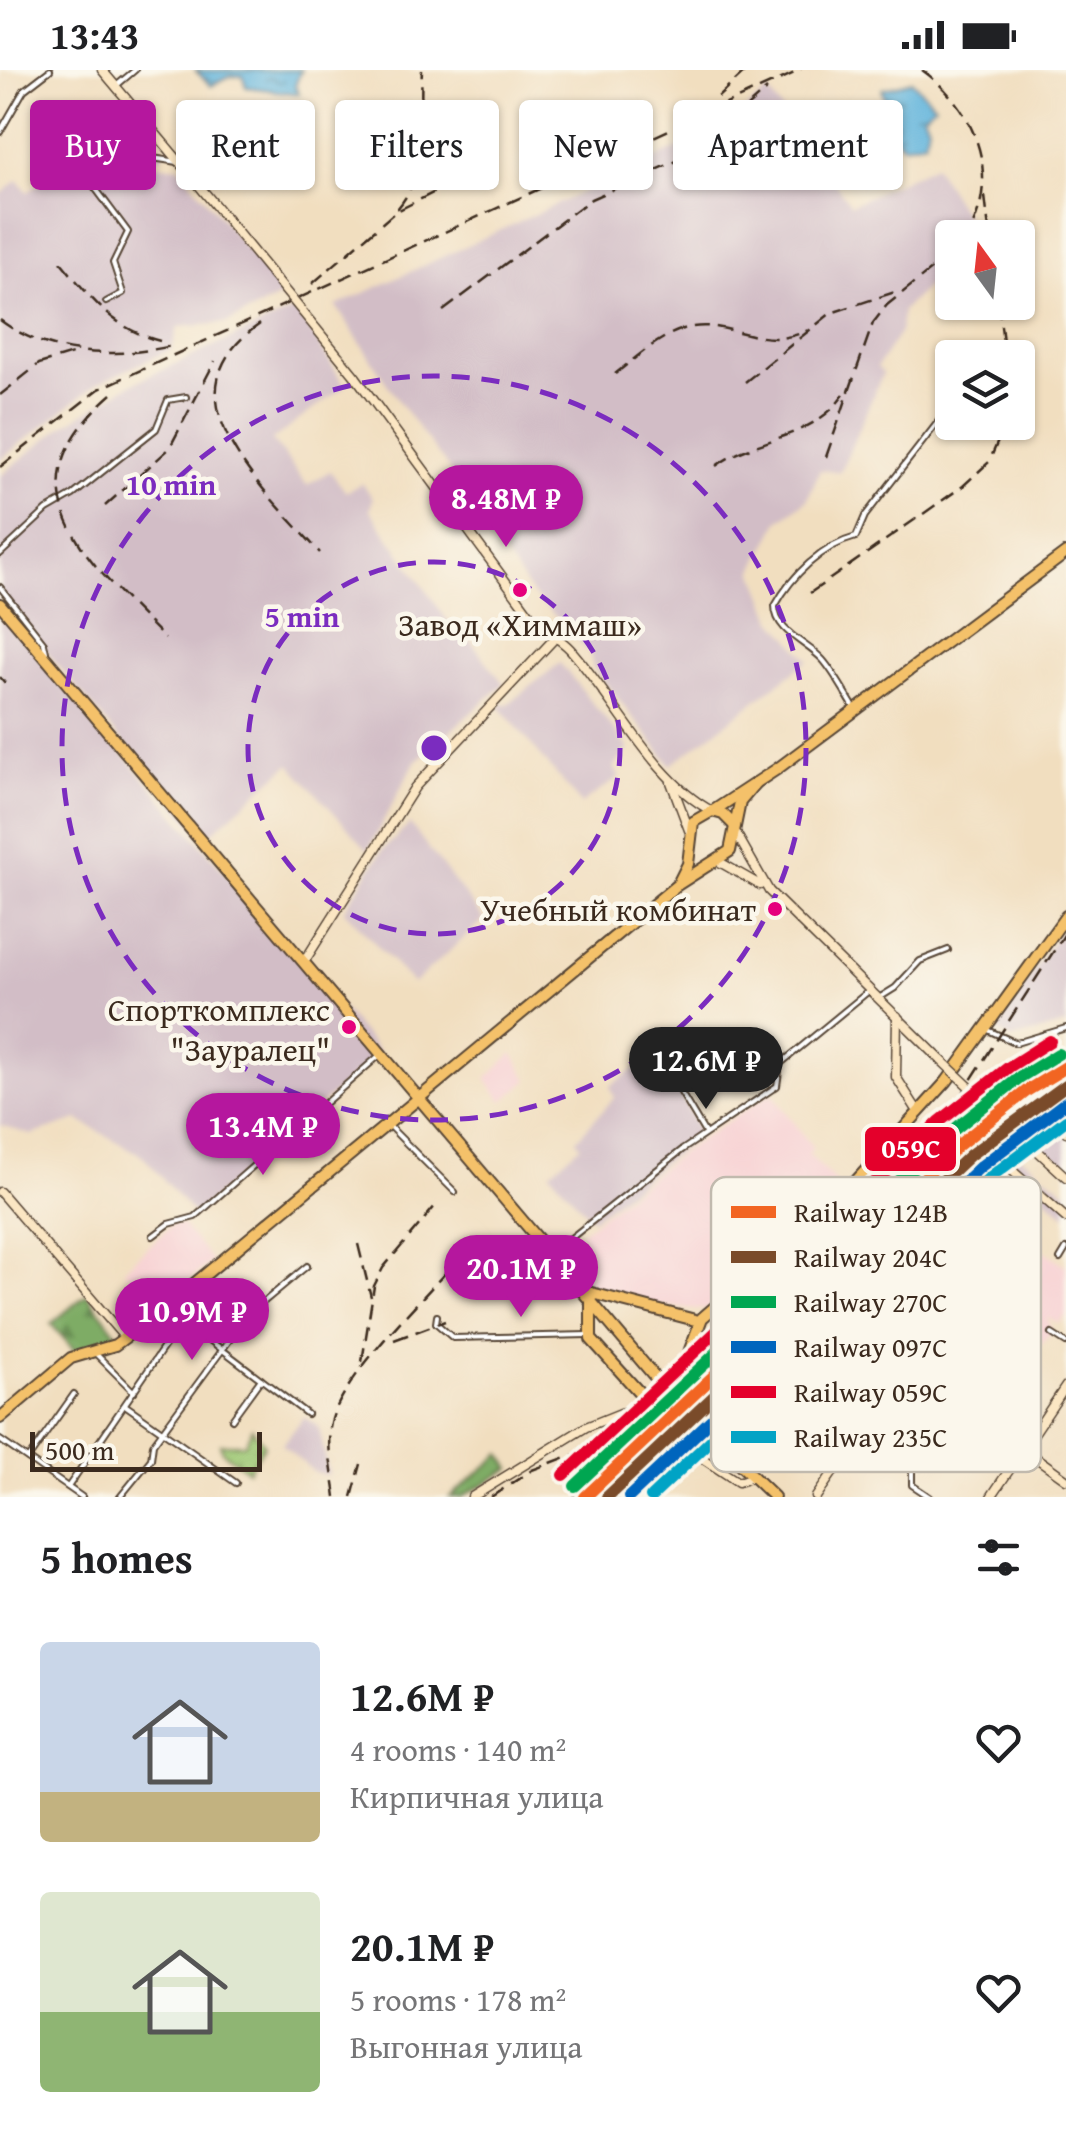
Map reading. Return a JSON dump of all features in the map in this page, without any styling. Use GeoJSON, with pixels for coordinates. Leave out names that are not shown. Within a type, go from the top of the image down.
{"type":"FeatureCollection","features":[{"type":"Feature","properties":{"kind":"main road"},"geometry":{"type":"LineString","coordinates":[[102,70],[176,158]]}},
{"type":"Feature","properties":{"kind":"main road"},"geometry":{"type":"LineString","coordinates":[[202,190],[355,376],[527,611],[572,652],[669,778],[692,800],[723,814],[736,829],[750,864],[769,891],[1066,1177]]}},
{"type":"Feature","properties":{"kind":"main road"},"geometry":{"type":"LineString","coordinates":[[677,885],[688,864],[689,834],[698,816],[713,811],[756,783],[1066,552]]}},
{"type":"Feature","properties":{"kind":"main road"},"geometry":{"type":"LineString","coordinates":[[0,604],[689,1420],[711,1441]]}},
{"type":"Feature","properties":{"kind":"main road"},"geometry":{"type":"LineString","coordinates":[[304,962],[415,787],[555,638]]}},
{"type":"Feature","properties":{"kind":"main road"},"geometry":{"type":"LineString","coordinates":[[669,778],[696,853],[769,891]]}},
{"type":"Feature","properties":{"kind":"main road"},"geometry":{"type":"LineString","coordinates":[[0,1418],[71,1358],[125,1338],[166,1307],[677,885],[730,851],[740,802],[756,783]]}},
{"type":"Feature","properties":{"kind":"main road"},"geometry":{"type":"LineString","coordinates":[[861,1177],[988,1030],[1066,916]]}},
{"type":"Feature","properties":{"kind":"main road"},"geometry":{"type":"LineString","coordinates":[[897,1016],[898,1082],[919,1113]]}},
{"type":"Feature","properties":{"kind":"main road"},"geometry":{"type":"LineString","coordinates":[[896,1034],[906,1025]]}},
{"type":"Feature","properties":{"kind":"main road"},"geometry":{"type":"LineString","coordinates":[[947,1177],[1014,1115],[1066,1080]]}},
{"type":"Feature","properties":{"kind":"main road"},"geometry":{"type":"LineString","coordinates":[[1032,1102],[1066,1132]]}},
{"type":"Feature","properties":{"kind":"main road"},"geometry":{"type":"LineString","coordinates":[[982,1144],[1019,1177]]}},
{"type":"Feature","properties":{"kind":"main road"},"geometry":{"type":"LineString","coordinates":[[0,1192],[125,1338]]}},
{"type":"Feature","properties":{"kind":"main road"},"geometry":{"type":"LineString","coordinates":[[1041,1196],[1066,1218]]}},
{"type":"Feature","properties":{"kind":"main road"},"geometry":{"type":"LineString","coordinates":[[580,1290],[673,1315],[703,1317]]}},
{"type":"Feature","properties":{"kind":"main road"},"geometry":{"type":"LineString","coordinates":[[591,1303],[589,1332],[648,1402]]}},
{"type":"Feature","properties":{"kind":"main road"},"geometry":{"type":"LineString","coordinates":[[608,1323],[611,1308],[631,1305]]}},
{"type":"Feature","properties":{"kind":"main road"},"geometry":{"type":"LineString","coordinates":[[472,1497],[586,1427],[662,1397],[678,1381],[703,1317],[711,1310]]}},
{"type":"Feature","properties":{"kind":"main road"},"geometry":{"type":"LineString","coordinates":[[673,1315],[692,1345]]}},
{"type":"Feature","properties":{"kind":"main road"},"geometry":{"type":"LineString","coordinates":[[589,1332],[596,1322],[608,1323]]}},
{"type":"Feature","properties":{"kind":"main road"},"geometry":{"type":"LineString","coordinates":[[1041,1424],[1066,1386]]}},
{"type":"Feature","properties":{"kind":"main road"},"geometry":{"type":"LineString","coordinates":[[615,1497],[711,1399]]}},
{"type":"Feature","properties":{"kind":"main road"},"geometry":{"type":"LineString","coordinates":[[670,1437],[711,1464]]}},
{"type":"Feature","properties":{"kind":"main road"},"geometry":{"type":"LineString","coordinates":[[1041,1461],[1066,1479]]}},
{"type":"Feature","properties":{"kind":"main road"},"geometry":{"type":"LineString","coordinates":[[722,1472],[742,1483],[750,1478]]}},
{"type":"Feature","properties":{"kind":"main road"},"geometry":{"type":"LineString","coordinates":[[744,1472],[774,1497]]}},
{"type":"Feature","properties":{"kind":"main road"},"geometry":{"type":"LineString","coordinates":[[816,1497],[833,1472]]}},
{"type":"Feature","properties":{"kind":"main road"},"geometry":{"type":"LineString","coordinates":[[991,1497],[1008,1472]]}},
{"type":"Feature","properties":{"kind":"street"},"geometry":{"type":"LineString","coordinates":[[0,132],[24,90],[50,70]]}},
{"type":"Feature","properties":{"kind":"street"},"geometry":{"type":"LineString","coordinates":[[116,86],[135,70]]}},
{"type":"Feature","properties":{"kind":"street"},"geometry":{"type":"LineString","coordinates":[[106,302],[124,293],[113,263],[128,232],[88,178],[77,151],[90,148],[176,163]]}},
{"type":"Feature","properties":{"kind":"street"},"geometry":{"type":"LineString","coordinates":[[0,554],[47,510],[74,496],[156,429],[168,400],[186,397]]}},
{"type":"Feature","properties":{"kind":"street"},"geometry":{"type":"LineString","coordinates":[[855,709],[824,662],[803,648],[779,622],[775,606],[796,575],[838,542],[856,537],[864,516],[935,426]]}},
{"type":"Feature","properties":{"kind":"street"},"geometry":{"type":"LineString","coordinates":[[0,587],[44,643],[46,657]]}},
{"type":"Feature","properties":{"kind":"street"},"geometry":{"type":"LineString","coordinates":[[879,998],[895,988],[920,961],[948,950]]}},
{"type":"Feature","properties":{"kind":"street"},"geometry":{"type":"LineString","coordinates":[[550,1254],[705,1133],[777,1086],[780,1064],[870,990]]}},
{"type":"Feature","properties":{"kind":"street"},"geometry":{"type":"LineString","coordinates":[[988,1030],[1016,1043],[1066,1028]]}},
{"type":"Feature","properties":{"kind":"street"},"geometry":{"type":"LineString","coordinates":[[153,1236],[169,1224],[194,1217],[382,1054]]}},
{"type":"Feature","properties":{"kind":"street"},"geometry":{"type":"LineString","coordinates":[[680,1092],[705,1133]]}},
{"type":"Feature","properties":{"kind":"street"},"geometry":{"type":"LineString","coordinates":[[388,1125],[455,1192]]}},
{"type":"Feature","properties":{"kind":"street"},"geometry":{"type":"LineString","coordinates":[[1060,1259],[1066,1249]]}},
{"type":"Feature","properties":{"kind":"street"},"geometry":{"type":"LineString","coordinates":[[120,1497],[151,1459],[152,1447],[162,1430],[252,1310],[307,1266]]}},
{"type":"Feature","properties":{"kind":"street"},"geometry":{"type":"LineString","coordinates":[[166,1307],[180,1322],[307,1414]]}},
{"type":"Feature","properties":{"kind":"street"},"geometry":{"type":"LineString","coordinates":[[437,1316],[436,1324],[452,1338],[589,1332]]}},
{"type":"Feature","properties":{"kind":"street"},"geometry":{"type":"LineString","coordinates":[[68,1488],[180,1322]]}},
{"type":"Feature","properties":{"kind":"street"},"geometry":{"type":"LineString","coordinates":[[1052,1334],[1066,1344]]}},
{"type":"Feature","properties":{"kind":"street"},"geometry":{"type":"LineString","coordinates":[[94,1352],[134,1392]]}},
{"type":"Feature","properties":{"kind":"street"},"geometry":{"type":"LineString","coordinates":[[232,1419],[262,1379]]}},
{"type":"Feature","properties":{"kind":"street"},"geometry":{"type":"LineString","coordinates":[[28,1460],[74,1394]]}},
{"type":"Feature","properties":{"kind":"street"},"geometry":{"type":"LineString","coordinates":[[125,1405],[236,1484]]}},
{"type":"Feature","properties":{"kind":"street"},"geometry":{"type":"LineString","coordinates":[[0,1440],[82,1497]]}},
{"type":"Feature","properties":{"kind":"street"},"geometry":{"type":"LineString","coordinates":[[912,1472],[912,1485],[930,1497]]}},
{"type":"Feature","properties":{"kind":"shaded area"},"geometry":{"type":"Polygon","coordinates":[[[768,91],[775,100],[757,100],[768,91]]]}},
{"type":"Feature","properties":{"kind":"shaded area"},"geometry":{"type":"Polygon","coordinates":[[[156,143],[165,153],[156,156],[156,143]]]}},
{"type":"Feature","properties":{"kind":"shaded area"},"geometry":{"type":"Polygon","coordinates":[[[673,151],[673,190],[840,190],[851,205],[882,190],[903,190],[903,180],[934,165],[968,220],[935,220],[935,279],[902,311],[900,332],[877,367],[883,373],[840,472],[820,470],[807,500],[779,521],[754,570],[773,619],[809,660],[671,765],[593,667],[590,654],[533,595],[480,520],[484,516],[399,402],[336,306],[588,190],[653,190],[653,160],[673,151]]]}},
{"type":"Feature","properties":{"kind":"shaded area"},"geometry":{"type":"Polygon","coordinates":[[[156,164],[176,167],[176,190],[198,190],[285,295],[227,323],[178,327],[172,349],[98,383],[0,460],[0,195],[18,180],[28,192],[156,190],[156,164]]]}},
{"type":"Feature","properties":{"kind":"shaded area"},"geometry":{"type":"Polygon","coordinates":[[[297,309],[345,386],[272,440],[307,485],[330,471],[346,492],[362,483],[373,498],[370,510],[447,620],[459,626],[504,684],[415,762],[368,850],[290,764],[204,839],[0,596],[0,476],[60,428],[131,384],[297,309]]]}},
{"type":"Feature","properties":{"kind":"shaded area"},"geometry":{"type":"Polygon","coordinates":[[[0,610],[380,1053],[194,1215],[143,1156],[78,1120],[31,1135],[0,1125],[0,610]]]}},
{"type":"Feature","properties":{"kind":"shaded area"},"geometry":{"type":"Polygon","coordinates":[[[560,663],[629,748],[614,768],[620,777],[581,804],[498,705],[508,704],[560,663]]]}},
{"type":"Feature","properties":{"kind":"shaded area"},"geometry":{"type":"Polygon","coordinates":[[[410,824],[484,920],[413,984],[344,910],[383,850],[410,824]]]}},
{"type":"Feature","properties":{"kind":"shaded area"},"geometry":{"type":"Polygon","coordinates":[[[1066,922],[1066,1025],[1011,1039],[995,1028],[1066,922]]]}},
{"type":"Feature","properties":{"kind":"shaded area"},"geometry":{"type":"Polygon","coordinates":[[[513,1053],[529,1080],[503,1101],[486,1079],[513,1053]]]}},
{"type":"Feature","properties":{"kind":"shaded area"},"geometry":{"type":"Polygon","coordinates":[[[649,1059],[681,1095],[700,1134],[592,1219],[550,1172],[581,1145],[576,1140],[614,1098],[610,1086],[649,1059]]]}},
{"type":"Feature","properties":{"kind":"shaded area"},"geometry":{"type":"Polygon","coordinates":[[[1066,1087],[1066,1109],[1062,1113],[1066,1125],[1043,1101],[1066,1087]]]}},
{"type":"Feature","properties":{"kind":"shaded area"},"geometry":{"type":"Polygon","coordinates":[[[771,1093],[813,1148],[808,1154],[830,1177],[711,1177],[711,1306],[706,1310],[651,1305],[582,1289],[553,1254],[683,1151],[771,1093]]]}},
{"type":"Feature","properties":{"kind":"shaded area"},"geometry":{"type":"Polygon","coordinates":[[[1038,1109],[1066,1136],[1066,1170],[1016,1126],[1038,1109]]]}},
{"type":"Feature","properties":{"kind":"shaded area"},"geometry":{"type":"Polygon","coordinates":[[[1001,1141],[1066,1191],[1066,1215],[1041,1194],[1041,1177],[1022,1177],[990,1150],[1001,1141]]]}},
{"type":"Feature","properties":{"kind":"shaded area"},"geometry":{"type":"Polygon","coordinates":[[[980,1151],[1007,1177],[952,1177],[980,1151]]]}},
{"type":"Feature","properties":{"kind":"shaded area"},"geometry":{"type":"Polygon","coordinates":[[[181,1224],[212,1261],[158,1305],[123,1270],[172,1225],[181,1224]]]}},
{"type":"Feature","properties":{"kind":"shaded area"},"geometry":{"type":"Polygon","coordinates":[[[1041,1248],[1066,1266],[1066,1315],[1059,1324],[1047,1317],[1052,1331],[1041,1344],[1041,1248]]]}},
{"type":"Feature","properties":{"kind":"shaded area"},"geometry":{"type":"Polygon","coordinates":[[[304,1417],[319,1428],[329,1475],[314,1472],[282,1445],[304,1417]]]}},
{"type":"Feature","properties":{"kind":"green space"},"geometry":{"type":"Polygon","coordinates":[[[87,1294],[119,1337],[108,1345],[76,1352],[51,1324],[87,1294]]]}},
{"type":"Feature","properties":{"kind":"green space"},"geometry":{"type":"Polygon","coordinates":[[[252,1428],[264,1445],[248,1471],[222,1451],[220,1444],[245,1444],[252,1428]]]}},
{"type":"Feature","properties":{"kind":"green space"},"geometry":{"type":"Polygon","coordinates":[[[501,1454],[511,1468],[462,1497],[450,1497],[501,1454]]]}},
{"type":"Feature","properties":{"kind":"water"},"geometry":{"type":"Polygon","coordinates":[[[301,70],[295,86],[299,94],[246,87],[243,76],[231,76],[211,86],[196,71],[301,70]]]}},
{"type":"Feature","properties":{"kind":"water"},"geometry":{"type":"Polygon","coordinates":[[[912,81],[935,105],[923,115],[928,125],[925,141],[903,145],[903,100],[884,100],[882,89],[912,81]]]}},
{"type":"Feature","properties":{"kind":"railway"},"geometry":{"type":"LineString","coordinates":[[397,209],[407,195],[418,161],[422,70]]}},
{"type":"Feature","properties":{"kind":"railway"},"geometry":{"type":"LineString","coordinates":[[718,97],[747,70]]}},
{"type":"Feature","properties":{"kind":"railway"},"geometry":{"type":"LineString","coordinates":[[0,467],[99,389],[801,70]]}},
{"type":"Feature","properties":{"kind":"railway"},"geometry":{"type":"LineString","coordinates":[[922,70],[957,104],[978,146],[983,168],[982,192],[975,220]]}},
{"type":"Feature","properties":{"kind":"railway"},"geometry":{"type":"LineString","coordinates":[[443,311],[591,199],[679,160],[719,132],[767,89]]}},
{"type":"Feature","properties":{"kind":"railway"},"geometry":{"type":"LineString","coordinates":[[312,284],[395,212],[439,190]]}},
{"type":"Feature","properties":{"kind":"railway"},"geometry":{"type":"LineString","coordinates":[[985,196],[988,220]]}},
{"type":"Feature","properties":{"kind":"railway"},"geometry":{"type":"LineString","coordinates":[[61,262],[116,320],[160,341]]}},
{"type":"Feature","properties":{"kind":"railway"},"geometry":{"type":"LineString","coordinates":[[826,457],[873,323],[887,305],[935,267]]}},
{"type":"Feature","properties":{"kind":"railway"},"geometry":{"type":"LineString","coordinates":[[745,382],[831,313],[898,291]]}},
{"type":"Feature","properties":{"kind":"railway"},"geometry":{"type":"LineString","coordinates":[[0,320],[39,341],[84,352],[130,352],[176,345]]}},
{"type":"Feature","properties":{"kind":"railway"},"geometry":{"type":"LineString","coordinates":[[1000,320],[1003,340]]}},
{"type":"Feature","properties":{"kind":"railway"},"geometry":{"type":"LineString","coordinates":[[260,324],[230,352],[218,381],[219,412],[231,442],[250,472],[320,553]]}},
{"type":"Feature","properties":{"kind":"railway"},"geometry":{"type":"LineString","coordinates":[[615,374],[658,341],[687,328],[717,327],[775,338],[808,330]]}},
{"type":"Feature","properties":{"kind":"railway"},"geometry":{"type":"LineString","coordinates":[[0,395],[39,364],[72,354]]}},
{"type":"Feature","properties":{"kind":"railway"},"geometry":{"type":"LineString","coordinates":[[105,506],[169,449],[215,361]]}},
{"type":"Feature","properties":{"kind":"railway"},"geometry":{"type":"LineString","coordinates":[[112,394],[79,430],[63,463],[60,494],[69,524],[86,553],[165,639]]}},
{"type":"Feature","properties":{"kind":"railway"},"geometry":{"type":"LineString","coordinates":[[716,466],[801,429],[832,409],[844,394]]}},
{"type":"Feature","properties":{"kind":"railway"},"geometry":{"type":"LineString","coordinates":[[810,593],[963,486],[989,462],[998,440]]}},
{"type":"Feature","properties":{"kind":"railway"},"geometry":{"type":"LineString","coordinates":[[0,677],[5,683]]}},
{"type":"Feature","properties":{"kind":"railway"},"geometry":{"type":"LineString","coordinates":[[871,1177],[962,1094],[1066,932]]}},
{"type":"Feature","properties":{"kind":"railway"},"geometry":{"type":"LineString","coordinates":[[362,1362],[374,1286],[383,1268],[436,1205]]}},
{"type":"Feature","properties":{"kind":"railway"},"geometry":{"type":"LineString","coordinates":[[358,1244],[371,1297]]}},
{"type":"Feature","properties":{"kind":"railway"},"geometry":{"type":"LineString","coordinates":[[336,1497],[329,1445],[336,1409],[385,1339],[460,1257]]}},
{"type":"Feature","properties":{"kind":"railway"},"geometry":{"type":"LineString","coordinates":[[394,1340],[445,1321]]}},
{"type":"Feature","properties":{"kind":"railway"},"geometry":{"type":"LineString","coordinates":[[638,1423],[711,1358]]}},
{"type":"Feature","properties":{"kind":"railway"},"geometry":{"type":"LineString","coordinates":[[574,1497],[659,1419]]}},
{"type":"Feature","properties":{"kind":"railway"},"geometry":{"type":"LineString","coordinates":[[491,1497],[532,1470],[593,1447]]}},
{"type":"Feature","properties":{"kind":"railway"},"geometry":{"type":"LineString","coordinates":[[352,1497],[361,1464]]}},
{"type":"Feature","properties":{"kind":"rail line","name":"059С"},"geometry":{"type":"LineString","coordinates":[[881,1177],[939,1122],[1009,1067],[1050,1041]]}},
{"type":"Feature","properties":{"kind":"rail line","name":"270С"},"geometry":{"type":"LineString","coordinates":[[903,1177],[950,1133],[1019,1078],[1058,1054]]}},
{"type":"Feature","properties":{"kind":"rail line","name":"124В"},"geometry":{"type":"LineString","coordinates":[[925,1177],[1028,1090],[1066,1067]]}},
{"type":"Feature","properties":{"kind":"rail line","name":"204С"},"geometry":{"type":"LineString","coordinates":[[947,1177],[970,1155],[1066,1085]]}},
{"type":"Feature","properties":{"kind":"rail line","name":"097С"},"geometry":{"type":"LineString","coordinates":[[969,1177],[1066,1102]]}},
{"type":"Feature","properties":{"kind":"rail line","name":"235С"},"geometry":{"type":"LineString","coordinates":[[990,1177],[1066,1120]]}},
{"type":"Feature","properties":{"kind":"rail line","name":"059С"},"geometry":{"type":"LineString","coordinates":[[564,1475],[711,1337]]}},
{"type":"Feature","properties":{"kind":"rail line","name":"270С"},"geometry":{"type":"LineString","coordinates":[[575,1486],[711,1358]]}},
{"type":"Feature","properties":{"kind":"rail line","name":"124В"},"geometry":{"type":"LineString","coordinates":[[585,1497],[711,1378]]}},
{"type":"Feature","properties":{"kind":"rail line","name":"204С"},"geometry":{"type":"LineString","coordinates":[[607,1497],[711,1399]]}},
{"type":"Feature","properties":{"kind":"rail line","name":"097С"},"geometry":{"type":"LineString","coordinates":[[629,1497],[711,1420]]}},
{"type":"Feature","properties":{"kind":"rail line","name":"235С"},"geometry":{"type":"LineString","coordinates":[[651,1497],[711,1440]]}},
{"type":"Feature","properties":{"kind":"place","name":"Завод «Химмаш»"},"geometry":{"type":"Point","coordinates":[520,590]}},
{"type":"Feature","properties":{"kind":"place","name":"Учебный комбинат"},"geometry":{"type":"Point","coordinates":[775,909]}},
{"type":"Feature","properties":{"kind":"place","name":"Спорткомплекс \"Зауралец\""},"geometry":{"type":"Point","coordinates":[349,1027]}}]}
